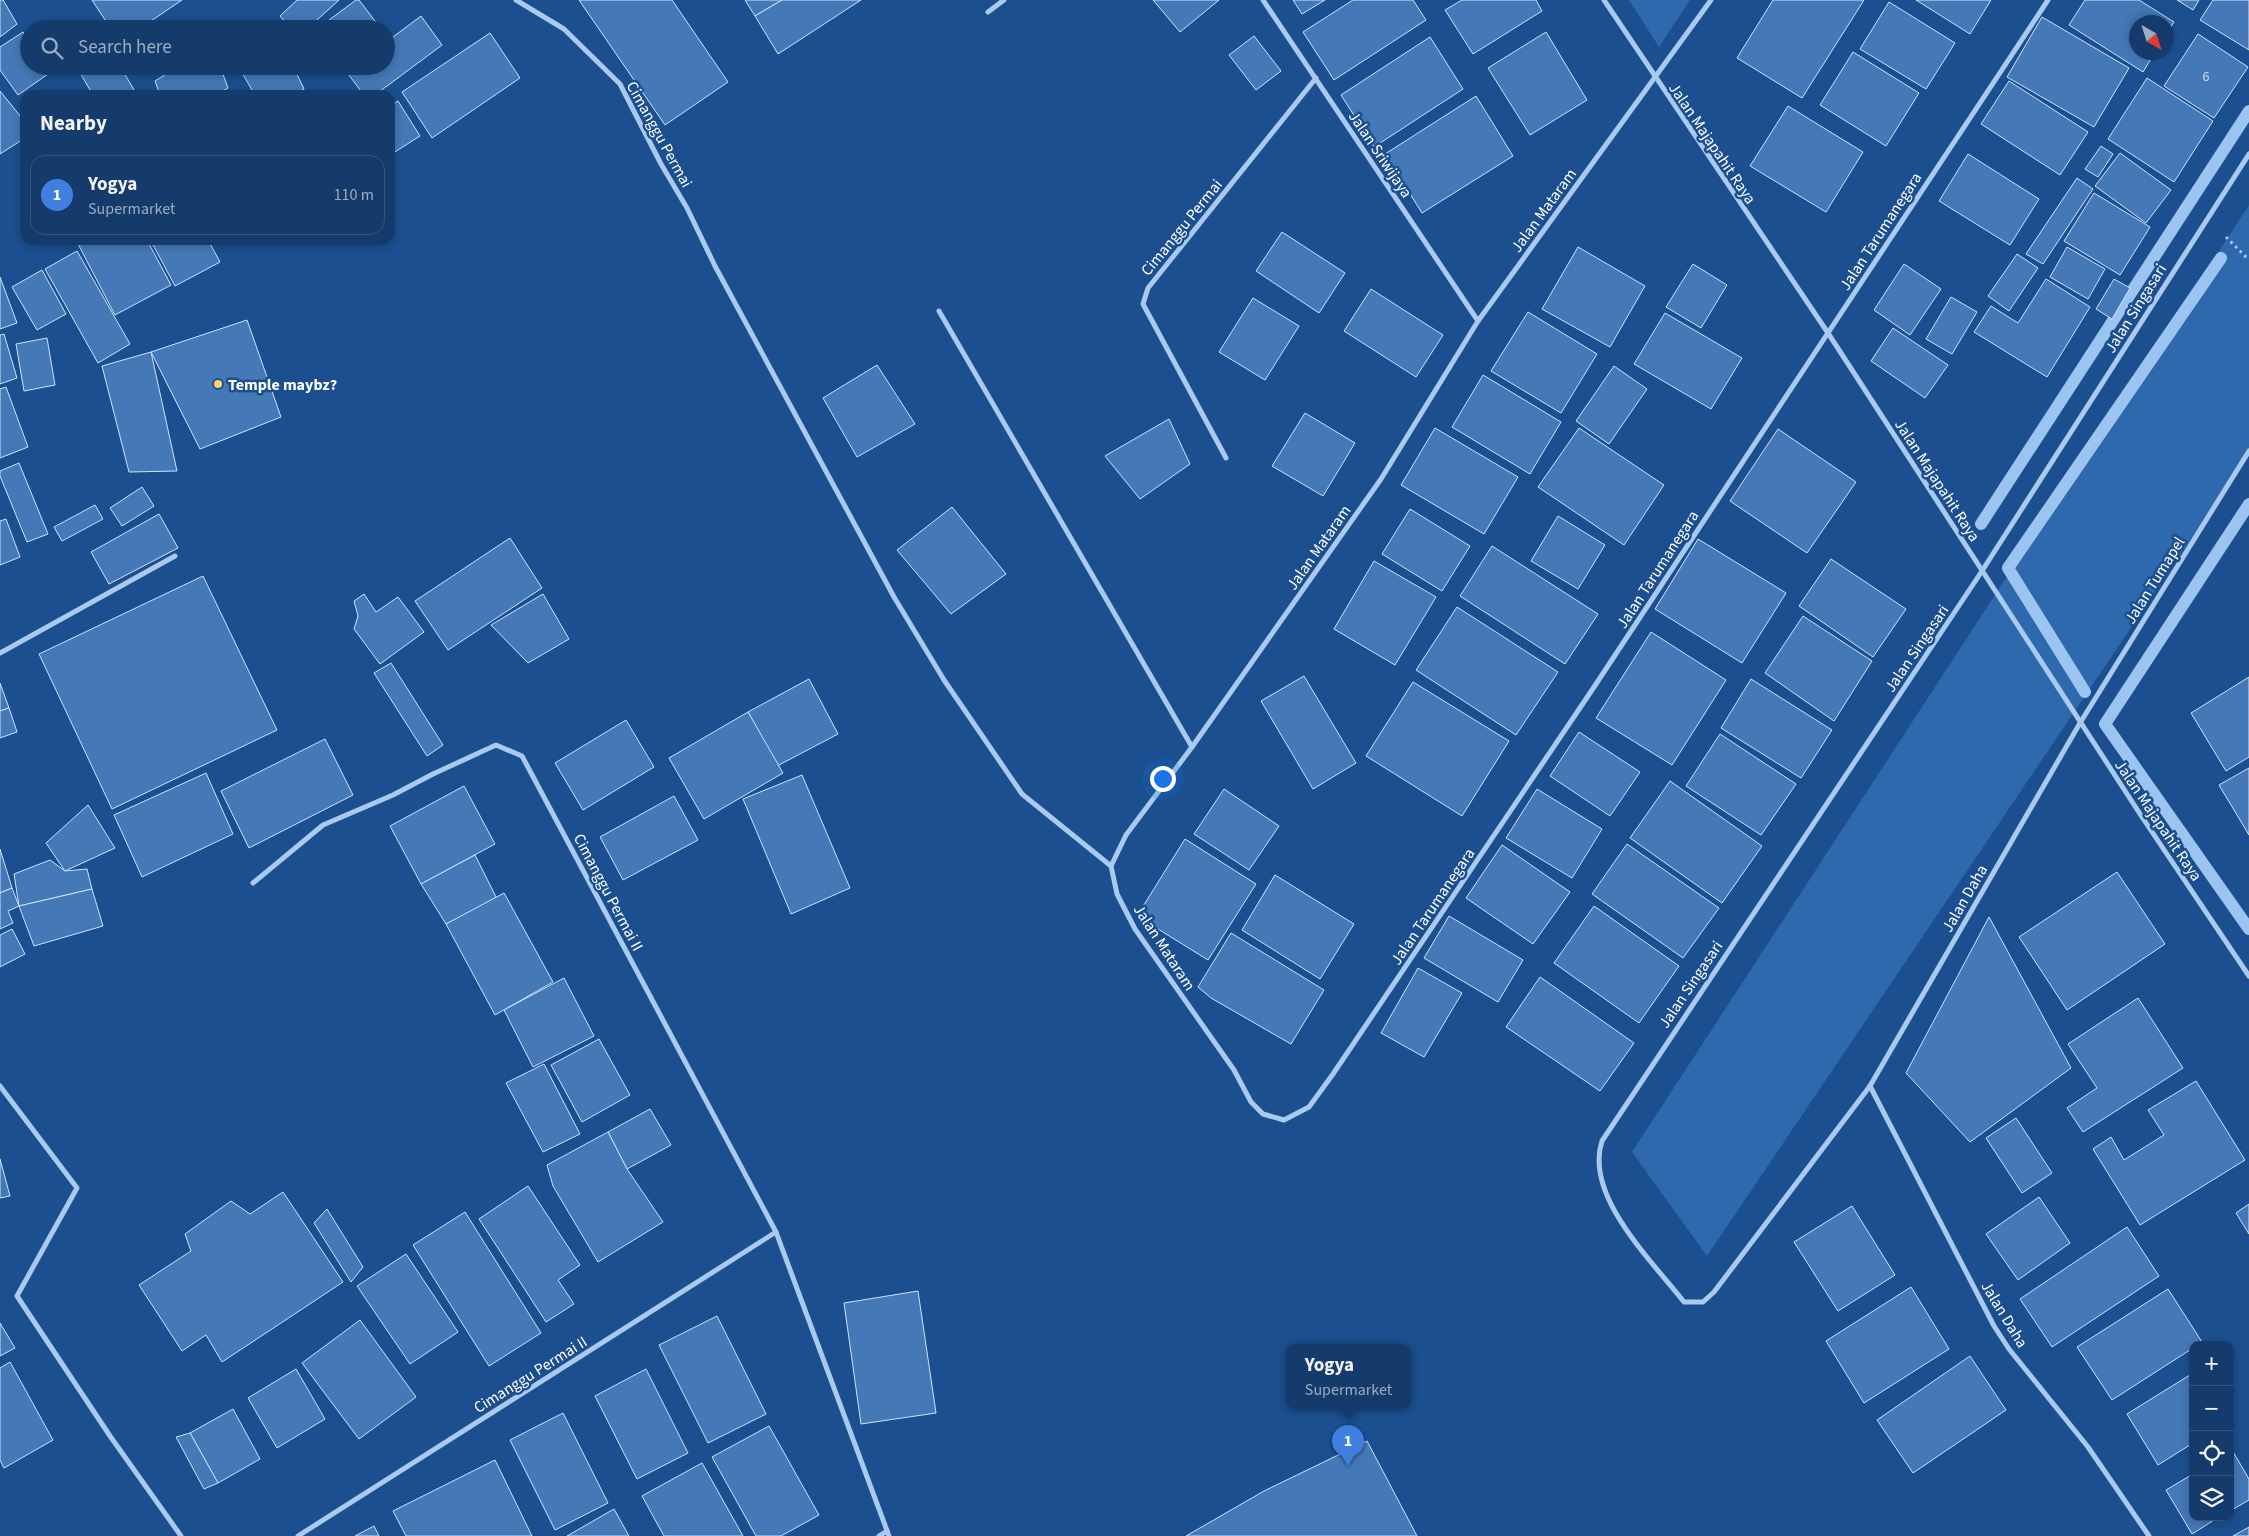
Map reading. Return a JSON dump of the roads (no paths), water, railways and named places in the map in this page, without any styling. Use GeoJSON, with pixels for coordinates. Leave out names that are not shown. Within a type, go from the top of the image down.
{"type":"FeatureCollection","features":[{"type":"Feature","properties":{"kind":"street","name":"Cimanggu Permai"},"geometry":{"type":"LineString","coordinates":[[516,0],[564,29],[620,84],[661,164],[687,208],[715,266],[894,597],[944,680],[1022,794],[1111,866]]}},
{"type":"Feature","properties":{"kind":"street"},"geometry":{"type":"LineString","coordinates":[[988,12],[1004,0]]}},
{"type":"Feature","properties":{"kind":"street","name":"Jalan Sriwijaya"},"geometry":{"type":"LineString","coordinates":[[1263,0],[1478,321]]}},
{"type":"Feature","properties":{"kind":"street","name":"Jalan Majapahit Raya"},"geometry":{"type":"LineString","coordinates":[[1604,0],[1655,79],[1828,333],[2080,723],[2249,976]]}},
{"type":"Feature","properties":{"kind":"street","name":"Jalan Mataram"},"geometry":{"type":"LineString","coordinates":[[1263,1114],[1251,1102],[1234,1070],[1135,929],[1117,894],[1111,866],[1126,835],[1192,747],[1381,479],[1478,321],[1711,0]]}},
{"type":"Feature","properties":{"kind":"street","name":"Jalan Tarumanegara"},"geometry":{"type":"LineString","coordinates":[[1263,1114],[1284,1120],[1308,1107],[1333,1074],[1592,690],[2048,0]]}},
{"type":"Feature","properties":{"kind":"street","name":"Cimanggu Permai"},"geometry":{"type":"LineString","coordinates":[[1226,458],[1142,304],[1148,288],[1316,78]]}},
{"type":"Feature","properties":{"kind":"street","name":"Jalan Singasari"},"geometry":{"type":"LineString","coordinates":[[1598,1152],[1611,1125],[1982,571],[2249,154]]}},
{"type":"Feature","properties":{"kind":"street"},"geometry":{"type":"LineString","coordinates":[[939,311],[1192,747]]}},
{"type":"Feature","properties":{"kind":"street","name":"Jalan Tumapel"},"geometry":{"type":"LineString","coordinates":[[2080,723],[2249,451]]}},
{"type":"Feature","properties":{"kind":"street"},"geometry":{"type":"LineString","coordinates":[[0,653],[175,556]]}},
{"type":"Feature","properties":{"kind":"street","name":"Jalan Daha"},"geometry":{"type":"LineString","coordinates":[[1598,1152],[1599,1177],[1608,1202],[1631,1235],[1684,1302],[1703,1302],[1714,1292],[1870,1086],[2080,723]]}},
{"type":"Feature","properties":{"kind":"street","name":"Cimanggu Permai II"},"geometry":{"type":"LineString","coordinates":[[253,883],[323,825],[393,796],[433,774],[496,745],[522,756],[776,1232],[888,1534],[879,1536]]}},
{"type":"Feature","properties":{"kind":"street"},"geometry":{"type":"LineString","coordinates":[[0,1086],[77,1188],[17,1296],[110,1436],[182,1536]]}},
{"type":"Feature","properties":{"kind":"street","name":"Jalan Daha"},"geometry":{"type":"LineString","coordinates":[[1870,1086],[1994,1326],[2008,1349],[2088,1447],[2149,1536]]}},
{"type":"Feature","properties":{"kind":"street","name":"Cimanggu Permai II"},"geometry":{"type":"LineString","coordinates":[[298,1536],[776,1232]]}},
{"type":"Feature","properties":{"kind":"waterway"},"geometry":{"type":"LineString","coordinates":[[1981,524],[2249,111]]}},
{"type":"Feature","properties":{"kind":"waterway"},"geometry":{"type":"LineString","coordinates":[[2085,692],[2008,568],[2221,258]]}},
{"type":"Feature","properties":{"kind":"waterway"},"geometry":{"type":"LineString","coordinates":[[2249,504],[2105,724],[2249,929]]}},
{"type":"Feature","properties":{"kind":"place","name":"Temple maybz?"},"geometry":{"type":"Point","coordinates":[218,384]}},
{"type":"Feature","properties":{"kind":"place","name":"Yogya"},"geometry":{"type":"Point","coordinates":[1348,1466]}}]}
